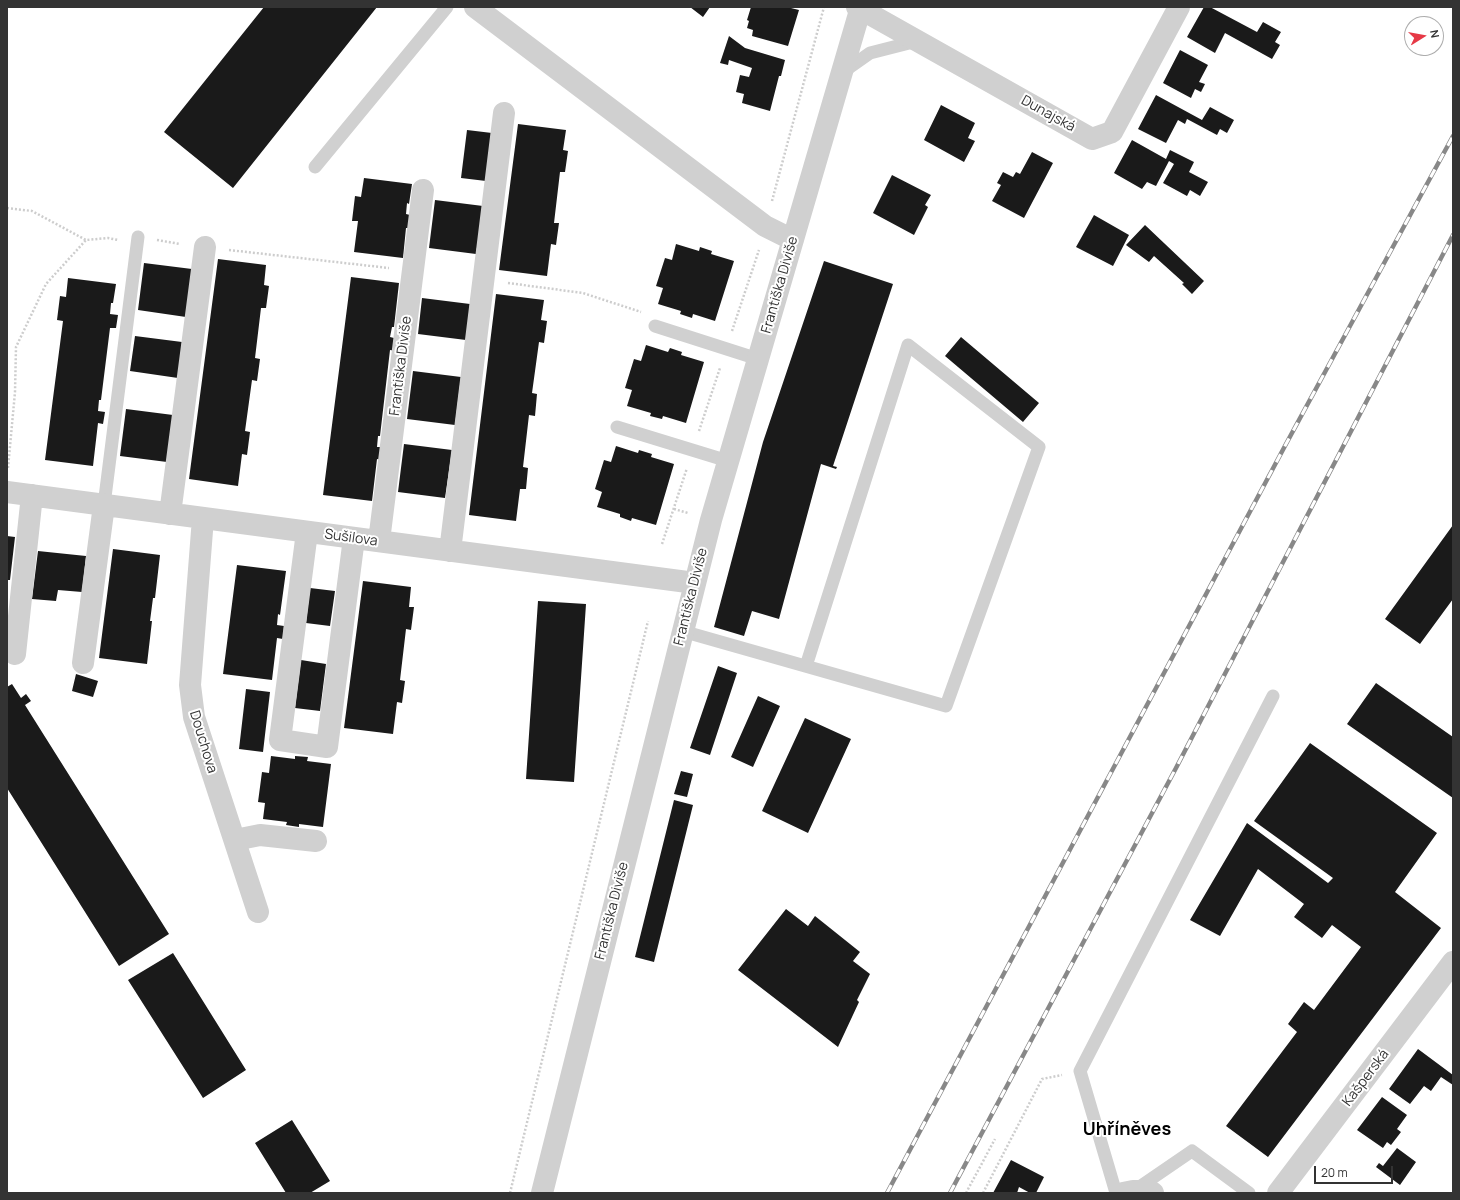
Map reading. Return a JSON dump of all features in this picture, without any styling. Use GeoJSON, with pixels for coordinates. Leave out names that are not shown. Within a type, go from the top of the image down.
{"type":"FeatureCollection","features":[{"type":"Feature","properties":{"kind":"street"},"geometry":{"type":"LineString","coordinates":[[475,7],[765,226],[793,240]]}},
{"type":"Feature","properties":{"kind":"street","name":"Dunajská"},"geometry":{"type":"LineString","coordinates":[[860,8],[1092,139],[1112,132],[1179,7]]}},
{"type":"Feature","properties":{"kind":"street","name":"Františka Diviše"},"geometry":{"type":"LineString","coordinates":[[542,1193],[711,520],[843,72],[860,8]]}},
{"type":"Feature","properties":{"kind":"street"},"geometry":{"type":"LineString","coordinates":[[450,551],[504,113]]}},
{"type":"Feature","properties":{"kind":"street","name":"Františka Diviše"},"geometry":{"type":"LineString","coordinates":[[379,541],[423,190]]}},
{"type":"Feature","properties":{"kind":"street"},"geometry":{"type":"LineString","coordinates":[[170,514],[205,247]]}},
{"type":"Feature","properties":{"kind":"street","name":"Sušilova"},"geometry":{"type":"LineString","coordinates":[[7,492],[695,583]]}},
{"type":"Feature","properties":{"kind":"street"},"geometry":{"type":"LineString","coordinates":[[15,654],[32,495]]}},
{"type":"Feature","properties":{"kind":"street"},"geometry":{"type":"LineString","coordinates":[[83,663],[104,505]]}},
{"type":"Feature","properties":{"kind":"street","name":"Douchova"},"geometry":{"type":"LineString","coordinates":[[203,518],[190,685],[194,717],[258,912]]}},
{"type":"Feature","properties":{"kind":"street"},"geometry":{"type":"LineString","coordinates":[[307,532],[280,740],[327,747],[354,538]]}},
{"type":"Feature","properties":{"kind":"street"},"geometry":{"type":"LineString","coordinates":[[235,840],[260,835],[316,841]]}},
{"type":"Feature","properties":{"kind":"street","name":"Kašperská"},"geometry":{"type":"LineString","coordinates":[[1278,1193],[1453,962]]}},
{"type":"Feature","properties":{"kind":"lane"},"geometry":{"type":"LineString","coordinates":[[315,167],[447,7]]}},
{"type":"Feature","properties":{"kind":"lane"},"geometry":{"type":"LineString","coordinates":[[843,72],[870,53],[917,41]]}},
{"type":"Feature","properties":{"kind":"lane"},"geometry":{"type":"LineString","coordinates":[[104,505],[138,237]]}},
{"type":"Feature","properties":{"kind":"lane"},"geometry":{"type":"LineString","coordinates":[[655,326],[758,359]]}},
{"type":"Feature","properties":{"kind":"lane"},"geometry":{"type":"LineString","coordinates":[[682,631],[946,706],[1038,447],[908,345],[806,666]]}},
{"type":"Feature","properties":{"kind":"lane"},"geometry":{"type":"LineString","coordinates":[[617,427],[728,461]]}},
{"type":"Feature","properties":{"kind":"lane"},"geometry":{"type":"LineString","coordinates":[[1249,1193],[1192,1151],[1131,1192],[1080,1071],[1273,696]]}},
{"type":"Feature","properties":{"kind":"path"},"geometry":{"type":"LineString","coordinates":[[662,544],[765,226],[824,7]]}},
{"type":"Feature","properties":{"kind":"path"},"geometry":{"type":"LineString","coordinates":[[7,208],[32,211],[86,240],[108,238],[127,242],[138,237],[205,247],[413,271]]}},
{"type":"Feature","properties":{"kind":"path"},"geometry":{"type":"LineString","coordinates":[[8,470],[15,392],[16,347],[46,284],[86,240]]}},
{"type":"Feature","properties":{"kind":"path"},"geometry":{"type":"LineString","coordinates":[[484,279],[583,293],[657,317],[655,326]]}},
{"type":"Feature","properties":{"kind":"path"},"geometry":{"type":"LineString","coordinates":[[510,1193],[648,621]]}},
{"type":"Feature","properties":{"kind":"path"},"geometry":{"type":"LineString","coordinates":[[983,1193],[1042,1079],[1080,1071]]}},
{"type":"Feature","properties":{"kind":"path"},"geometry":{"type":"LineString","coordinates":[[966,1193],[995,1139]]}},
{"type":"Feature","properties":{"kind":"building"},"geometry":{"type":"Polygon","coordinates":[[[264,7],[377,7],[233,188],[164,132],[264,7]]]}},
{"type":"Feature","properties":{"kind":"building"},"geometry":{"type":"Polygon","coordinates":[[[690,7],[710,7],[703,17],[690,7]]]}},
{"type":"Feature","properties":{"kind":"building"},"geometry":{"type":"Polygon","coordinates":[[[751,7],[787,7],[799,10],[788,46],[752,36],[753,30],[747,28],[749,21],[747,20],[751,7]]]}},
{"type":"Feature","properties":{"kind":"building"},"geometry":{"type":"Polygon","coordinates":[[[1204,7],[1210,7],[1257,32],[1263,22],[1281,32],[1275,42],[1280,45],[1272,59],[1225,33],[1215,53],[1187,37],[1204,7]]]}},
{"type":"Feature","properties":{"kind":"building"},"geometry":{"type":"Polygon","coordinates":[[[729,36],[745,48],[785,60],[781,76],[779,76],[770,111],[742,103],[744,94],[736,92],[740,75],[749,77],[752,68],[729,60],[728,65],[720,63],[729,36]]]}},
{"type":"Feature","properties":{"kind":"building"},"geometry":{"type":"Polygon","coordinates":[[[1180,50],[1208,65],[1199,82],[1205,84],[1201,92],[1195,89],[1191,98],[1163,83],[1180,50]]]}},
{"type":"Feature","properties":{"kind":"building"},"geometry":{"type":"Polygon","coordinates":[[[1156,95],[1202,120],[1210,107],[1234,120],[1227,133],[1220,129],[1217,135],[1187,119],[1185,124],[1178,120],[1166,143],[1138,129],[1156,95]]]}},
{"type":"Feature","properties":{"kind":"building"},"geometry":{"type":"Polygon","coordinates":[[[941,105],[975,123],[968,138],[975,141],[964,162],[924,140],[941,105]]]}},
{"type":"Feature","properties":{"kind":"building"},"geometry":{"type":"Polygon","coordinates":[[[518,124],[566,130],[563,150],[568,151],[565,172],[560,172],[554,223],[559,223],[556,245],[551,244],[547,276],[499,270],[518,124]]]}},
{"type":"Feature","properties":{"kind":"building"},"geometry":{"type":"Polygon","coordinates":[[[467,130],[492,133],[486,181],[461,178],[467,130]]]}},
{"type":"Feature","properties":{"kind":"building"},"geometry":{"type":"Polygon","coordinates":[[[1132,140],[1166,159],[1170,150],[1194,162],[1189,172],[1208,182],[1200,196],[1190,190],[1187,196],[1163,183],[1174,164],[1169,161],[1156,186],[1147,182],[1142,189],[1114,173],[1132,140]]]}},
{"type":"Feature","properties":{"kind":"building"},"geometry":{"type":"Polygon","coordinates":[[[1032,152],[1053,163],[1024,218],[992,201],[1001,185],[997,183],[1003,172],[1013,177],[1016,172],[1020,174],[1032,152]]]}},
{"type":"Feature","properties":{"kind":"building"},"geometry":{"type":"Polygon","coordinates":[[[892,175],[931,195],[925,205],[928,207],[914,235],[873,213],[892,175]]]}},
{"type":"Feature","properties":{"kind":"building"},"geometry":{"type":"Polygon","coordinates":[[[364,178],[412,184],[406,214],[414,216],[412,228],[406,228],[403,258],[354,252],[358,221],[352,221],[355,196],[361,197],[364,178]]]}},
{"type":"Feature","properties":{"kind":"building"},"geometry":{"type":"Polygon","coordinates":[[[435,200],[483,206],[476,254],[429,248],[435,200]]]}},
{"type":"Feature","properties":{"kind":"building"},"geometry":{"type":"Polygon","coordinates":[[[1094,215],[1129,235],[1113,266],[1076,247],[1094,215]]]}},
{"type":"Feature","properties":{"kind":"building"},"geometry":{"type":"Polygon","coordinates":[[[1145,225],[1204,281],[1192,294],[1182,284],[1184,283],[1154,256],[1149,262],[1126,245],[1145,225]]]}},
{"type":"Feature","properties":{"kind":"building"},"geometry":{"type":"Polygon","coordinates":[[[676,244],[699,251],[700,247],[712,251],[711,254],[734,261],[715,321],[693,314],[692,318],[680,314],[681,311],[658,304],[663,288],[656,286],[665,258],[672,260],[676,244]]]}},
{"type":"Feature","properties":{"kind":"building"},"geometry":{"type":"Polygon","coordinates":[[[218,259],[266,265],[264,285],[269,286],[266,308],[261,308],[255,358],[260,359],[257,381],[252,380],[245,431],[250,432],[247,455],[242,454],[238,486],[189,479],[218,259]]]}},
{"type":"Feature","properties":{"kind":"building"},"geometry":{"type":"Polygon","coordinates":[[[824,261],[893,284],[833,466],[837,467],[836,469],[821,464],[779,619],[752,611],[744,636],[714,627],[763,442],[824,261]]]}},
{"type":"Feature","properties":{"kind":"building"},"geometry":{"type":"Polygon","coordinates":[[[144,263],[192,269],[186,317],[138,310],[144,263]]]}},
{"type":"Feature","properties":{"kind":"building"},"geometry":{"type":"Polygon","coordinates":[[[351,277],[399,283],[394,327],[392,327],[390,337],[398,339],[396,351],[390,350],[380,436],[378,436],[377,447],[384,447],[382,460],[377,459],[372,501],[323,495],[351,277]]]}},
{"type":"Feature","properties":{"kind":"building"},"geometry":{"type":"Polygon","coordinates":[[[68,278],[116,284],[110,314],[118,315],[116,328],[110,328],[101,400],[99,400],[98,411],[105,412],[103,424],[98,423],[93,466],[45,460],[63,321],[57,320],[60,296],[66,297],[68,278]]]}},
{"type":"Feature","properties":{"kind":"building"},"geometry":{"type":"Polygon","coordinates":[[[496,294],[544,300],[541,320],[547,321],[544,343],[539,342],[532,393],[537,394],[535,416],[529,415],[523,467],[528,468],[526,489],[520,489],[516,521],[469,515],[496,294]]]}},
{"type":"Feature","properties":{"kind":"building"},"geometry":{"type":"Polygon","coordinates":[[[422,298],[470,304],[466,340],[418,334],[422,298]]]}},
{"type":"Feature","properties":{"kind":"building"},"geometry":{"type":"Polygon","coordinates":[[[135,336],[182,342],[178,378],[130,371],[135,336]]]}},
{"type":"Feature","properties":{"kind":"building"},"geometry":{"type":"Polygon","coordinates":[[[961,337],[1039,403],[1023,422],[945,356],[961,337]]]}},
{"type":"Feature","properties":{"kind":"building"},"geometry":{"type":"Polygon","coordinates":[[[646,345],[668,352],[670,348],[682,352],[681,355],[704,362],[686,423],[663,416],[662,419],[650,416],[651,413],[627,406],[632,390],[625,388],[634,359],[641,361],[646,345]]]}},
{"type":"Feature","properties":{"kind":"building"},"geometry":{"type":"Polygon","coordinates":[[[413,371],[461,377],[455,425],[407,419],[413,371]]]}},
{"type":"Feature","properties":{"kind":"building"},"geometry":{"type":"Polygon","coordinates":[[[126,409],[173,415],[167,462],[120,456],[126,409]]]}},
{"type":"Feature","properties":{"kind":"building"},"geometry":{"type":"Polygon","coordinates":[[[404,444],[452,450],[445,498],[398,492],[404,444]]]}},
{"type":"Feature","properties":{"kind":"building"},"geometry":{"type":"Polygon","coordinates":[[[616,446],[638,453],[639,450],[652,454],[651,457],[674,464],[656,525],[632,518],[631,521],[620,517],[620,514],[597,507],[602,492],[595,489],[604,460],[611,462],[616,446]]]}},
{"type":"Feature","properties":{"kind":"building"},"geometry":{"type":"Polygon","coordinates":[[[1453,525],[1453,599],[1420,644],[1385,619],[1453,525]]]}},
{"type":"Feature","properties":{"kind":"building"},"geometry":{"type":"Polygon","coordinates":[[[7,536],[15,537],[10,580],[7,580],[7,536]]]}},
{"type":"Feature","properties":{"kind":"building"},"geometry":{"type":"Polygon","coordinates":[[[113,549],[160,555],[155,598],[153,598],[150,621],[152,621],[147,664],[99,658],[113,549]]]}},
{"type":"Feature","properties":{"kind":"building"},"geometry":{"type":"Polygon","coordinates":[[[38,551],[86,556],[82,592],[58,590],[56,601],[32,599],[38,551]]]}},
{"type":"Feature","properties":{"kind":"building"},"geometry":{"type":"Polygon","coordinates":[[[237,565],[286,571],[280,615],[278,614],[277,625],[284,626],[283,639],[277,638],[272,680],[223,674],[237,565]]]}},
{"type":"Feature","properties":{"kind":"building"},"geometry":{"type":"Polygon","coordinates":[[[363,581],[411,587],[409,607],[414,607],[411,630],[406,629],[400,680],[405,681],[402,703],[397,702],[393,734],[344,728],[363,581]]]}},
{"type":"Feature","properties":{"kind":"building"},"geometry":{"type":"Polygon","coordinates":[[[310,588],[335,591],[330,626],[306,623],[310,588]]]}},
{"type":"Feature","properties":{"kind":"building"},"geometry":{"type":"Polygon","coordinates":[[[538,601],[586,604],[574,782],[526,779],[538,601]]]}},
{"type":"Feature","properties":{"kind":"building"},"geometry":{"type":"Polygon","coordinates":[[[301,660],[326,664],[320,711],[295,708],[301,660]]]}},
{"type":"Feature","properties":{"kind":"building"},"geometry":{"type":"Polygon","coordinates":[[[718,666],[737,673],[710,755],[690,748],[718,666]]]}},
{"type":"Feature","properties":{"kind":"building"},"geometry":{"type":"Polygon","coordinates":[[[76,674],[98,681],[93,697],[72,691],[76,674]]]}},
{"type":"Feature","properties":{"kind":"building"},"geometry":{"type":"Polygon","coordinates":[[[1376,683],[1453,737],[1453,798],[1347,724],[1376,683]]]}},
{"type":"Feature","properties":{"kind":"building"},"geometry":{"type":"Polygon","coordinates":[[[12,684],[21,698],[26,694],[31,701],[25,705],[169,934],[119,966],[7,788],[7,687],[12,684]]]}},
{"type":"Feature","properties":{"kind":"building"},"geometry":{"type":"Polygon","coordinates":[[[246,689],[270,692],[263,752],[239,749],[246,689]]]}},
{"type":"Feature","properties":{"kind":"building"},"geometry":{"type":"Polygon","coordinates":[[[758,696],[780,706],[753,767],[731,757],[758,696]]]}},
{"type":"Feature","properties":{"kind":"building"},"geometry":{"type":"Polygon","coordinates":[[[805,718],[851,739],[808,833],[762,811],[805,718]]]}},
{"type":"Feature","properties":{"kind":"building"},"geometry":{"type":"Polygon","coordinates":[[[1310,743],[1437,833],[1395,892],[1441,928],[1268,1157],[1226,1126],[1297,1032],[1288,1024],[1304,1002],[1314,1010],[1361,947],[1332,925],[1322,938],[1294,917],[1304,904],[1258,869],[1220,936],[1190,920],[1247,823],[1328,883],[1333,878],[1254,821],[1310,743]]]}},
{"type":"Feature","properties":{"kind":"building"},"geometry":{"type":"Polygon","coordinates":[[[271,756],[295,759],[295,756],[308,757],[307,761],[331,764],[323,827],[299,824],[299,827],[286,825],[287,822],[263,819],[265,803],[258,802],[262,772],[269,773],[271,756]]]}},
{"type":"Feature","properties":{"kind":"building"},"geometry":{"type":"Polygon","coordinates":[[[681,771],[693,774],[687,797],[674,794],[681,771]]]}},
{"type":"Feature","properties":{"kind":"building"},"geometry":{"type":"Polygon","coordinates":[[[674,800],[693,805],[654,962],[635,957],[674,800]]]}},
{"type":"Feature","properties":{"kind":"building"},"geometry":{"type":"Polygon","coordinates":[[[786,909],[808,926],[815,916],[860,952],[853,961],[870,974],[857,1000],[859,1002],[838,1047],[738,970],[786,909]]]}},
{"type":"Feature","properties":{"kind":"building"},"geometry":{"type":"Polygon","coordinates":[[[173,953],[246,1070],[203,1098],[128,980],[173,953]]]}},
{"type":"Feature","properties":{"kind":"building"},"geometry":{"type":"Polygon","coordinates":[[[1418,1049],[1453,1075],[1453,1085],[1441,1077],[1431,1091],[1424,1086],[1410,1104],[1389,1089],[1418,1049]]]}},
{"type":"Feature","properties":{"kind":"building"},"geometry":{"type":"Polygon","coordinates":[[[1382,1097],[1407,1115],[1397,1129],[1401,1132],[1391,1145],[1387,1142],[1383,1148],[1357,1130],[1382,1097]]]}},
{"type":"Feature","properties":{"kind":"building"},"geometry":{"type":"Polygon","coordinates":[[[292,1120],[330,1181],[310,1193],[286,1193],[255,1143],[292,1120]]]}},
{"type":"Feature","properties":{"kind":"building"},"geometry":{"type":"Polygon","coordinates":[[[1397,1148],[1416,1162],[1400,1185],[1376,1167],[1379,1163],[1383,1166],[1397,1148]]]}},
{"type":"Feature","properties":{"kind":"building"},"geometry":{"type":"Polygon","coordinates":[[[1011,1160],[1044,1177],[1036,1193],[1030,1193],[1019,1187],[1017,1193],[993,1193],[1011,1160]]]}},
{"type":"Feature","properties":{"kind":"railway"},"geometry":{"type":"LineString","coordinates":[[887,1193],[1286,444],[1453,136]]}},
{"type":"Feature","properties":{"kind":"railway"},"geometry":{"type":"LineString","coordinates":[[950,1193],[1176,768],[1453,235]]}},
{"type":"Feature","properties":{"kind":"district","name":"Uhříněves"},"geometry":{"type":"Point","coordinates":[1127,1130]}}]}
